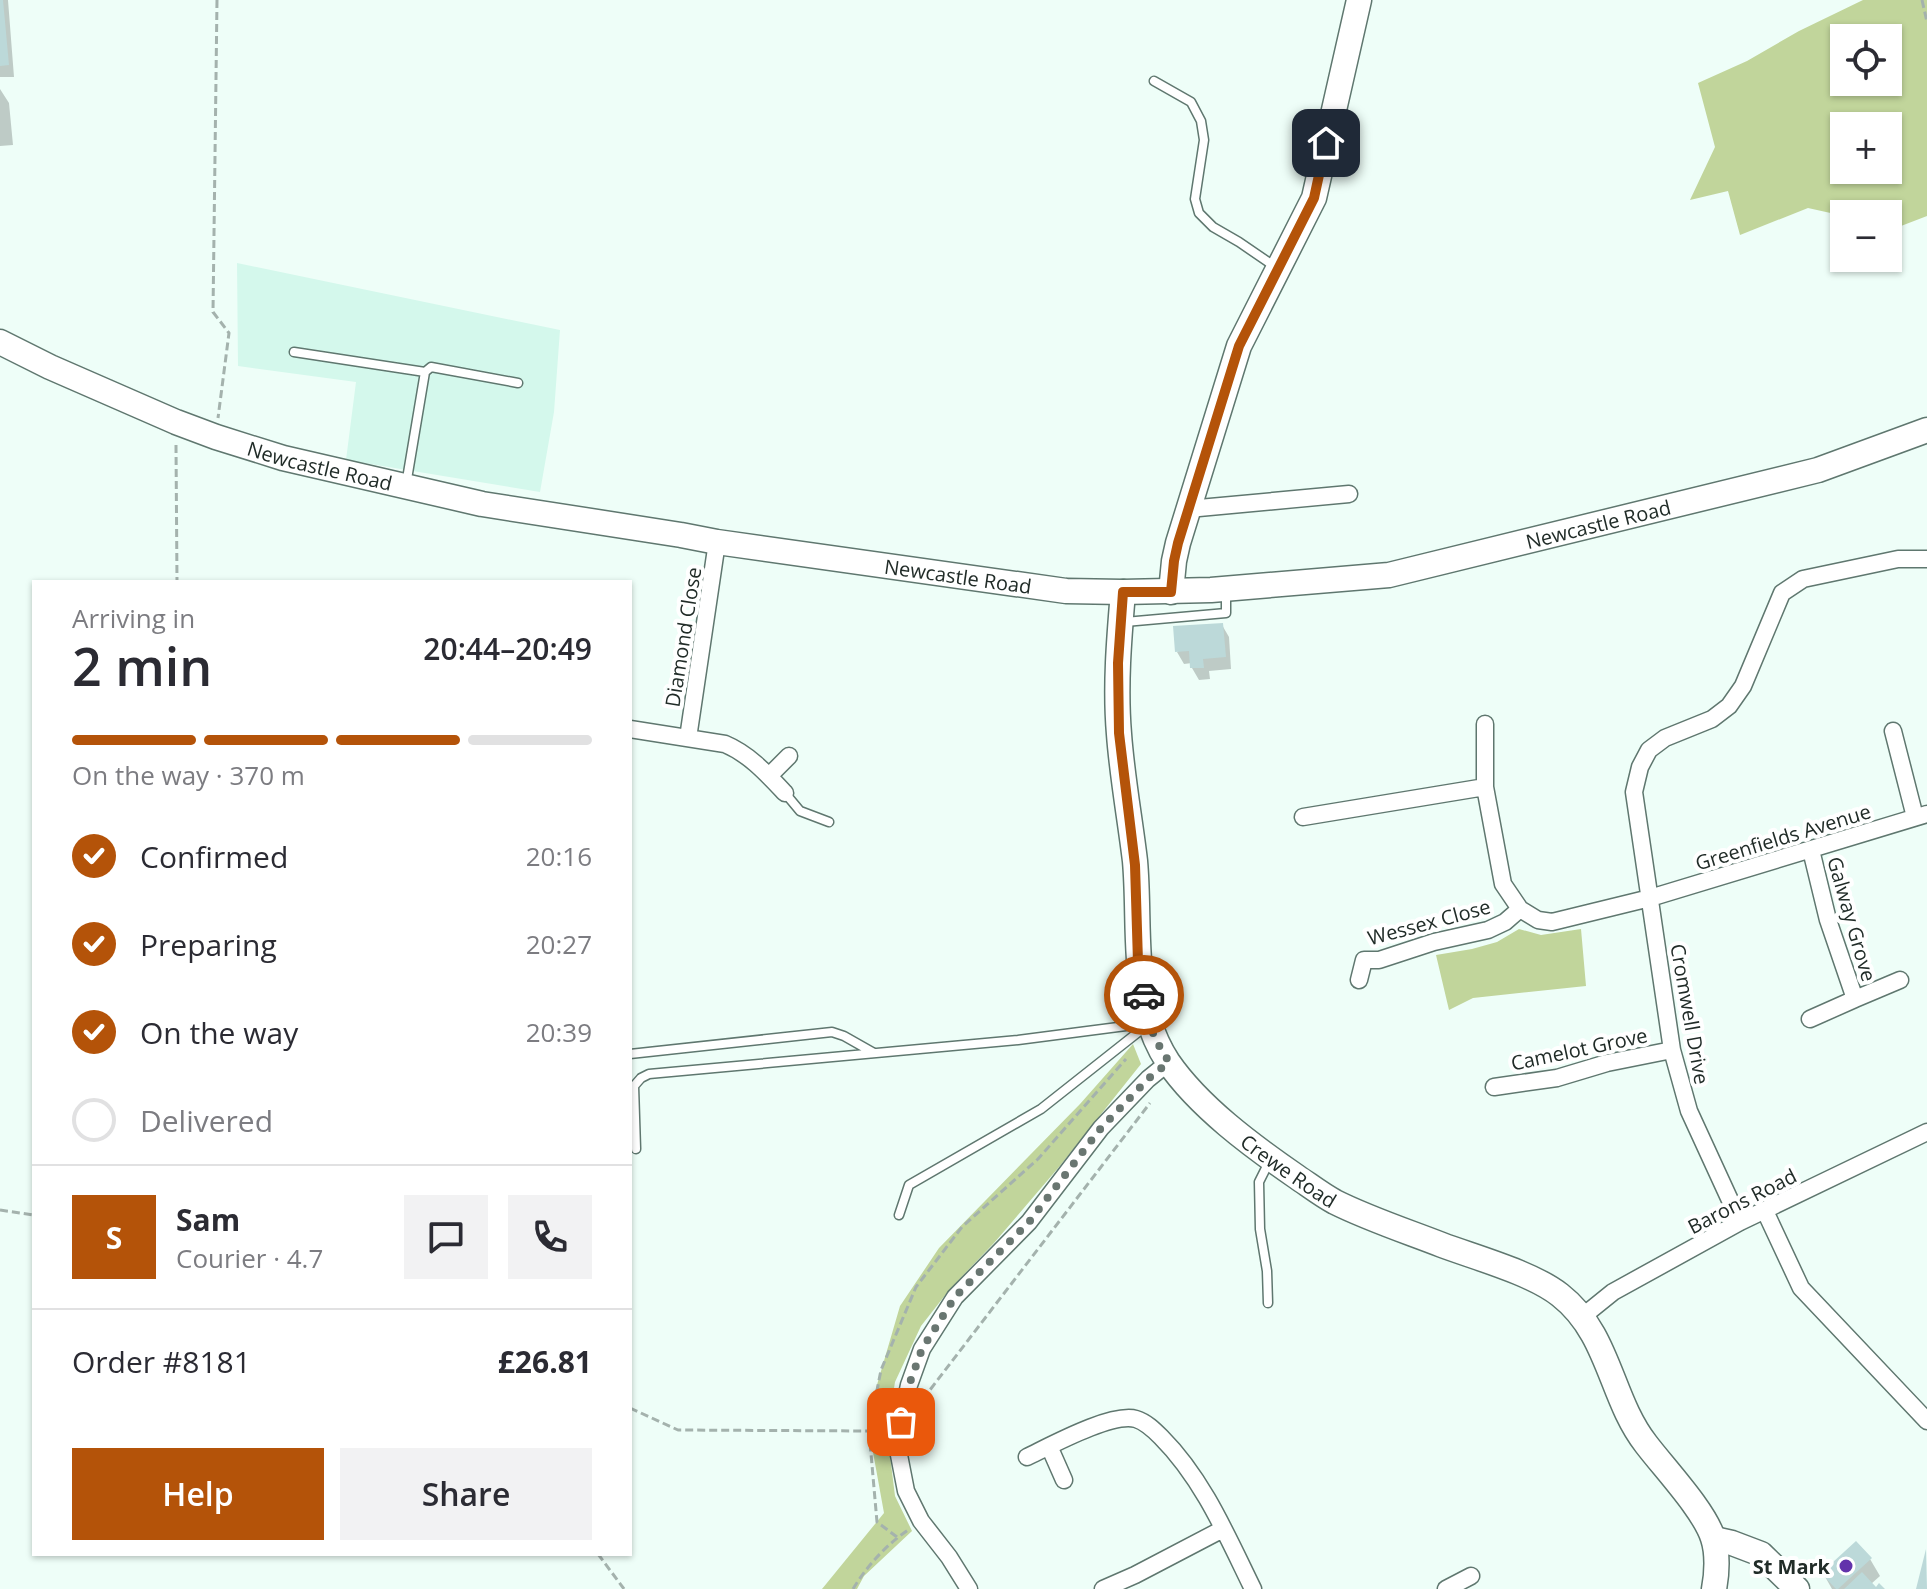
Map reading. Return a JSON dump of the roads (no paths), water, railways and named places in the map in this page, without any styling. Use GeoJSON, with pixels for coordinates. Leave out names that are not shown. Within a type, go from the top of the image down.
{"type":"FeatureCollection","features":[{"type":"Feature","properties":{"kind":"street"},"geometry":{"type":"LineString","coordinates":[[1171,592],[1174,561],[1188,509],[1239,346],[1314,198],[1359,0]]}},
{"type":"Feature","properties":{"kind":"street","name":"Newcastle Road"},"geometry":{"type":"LineString","coordinates":[[0,342],[176,422],[283,458],[482,504],[717,542],[1066,591],[1171,592],[1389,575],[1818,470],[1927,430]]}},
{"type":"Feature","properties":{"kind":"street"},"geometry":{"type":"LineString","coordinates":[[1188,509],[1349,494]]}},
{"type":"Feature","properties":{"kind":"street","name":"Diamond Close"},"geometry":{"type":"LineString","coordinates":[[688,738],[717,542]]}},
{"type":"Feature","properties":{"kind":"street","name":"Cromwell Drive"},"geometry":{"type":"LineString","coordinates":[[1740,1222],[1689,1111],[1672,1050],[1634,792],[1640,767],[1649,750],[1665,738],[1712,719],[1729,706],[1743,686],[1782,593],[1803,579],[1898,559],[1927,559]]}},
{"type":"Feature","properties":{"kind":"street","name":"Crewe Road"},"geometry":{"type":"LineString","coordinates":[[1123,592],[1118,663],[1119,733],[1135,865],[1138,962],[1152,1030],[1169,1062],[1188,1086],[1221,1118],[1271,1159],[1332,1201],[1535,1280],[1560,1295],[1582,1317],[1606,1359],[1642,1439],[1698,1511],[1714,1539],[1714,1589]]}},
{"type":"Feature","properties":{"kind":"street","name":"Wessex Close"},"geometry":{"type":"LineString","coordinates":[[1485,724],[1485,787],[1503,884],[1520,909],[1538,920],[1552,922],[1650,898]]}},
{"type":"Feature","properties":{"kind":"street","name":"Diamond Close"},"geometry":{"type":"LineString","coordinates":[[632,729],[725,744],[738,749],[785,793]]}},
{"type":"Feature","properties":{"kind":"street"},"geometry":{"type":"LineString","coordinates":[[1893,731],[1921,816]]}},
{"type":"Feature","properties":{"kind":"street"},"geometry":{"type":"LineString","coordinates":[[769,776],[789,756]]}},
{"type":"Feature","properties":{"kind":"street"},"geometry":{"type":"LineString","coordinates":[[1303,817],[1485,787]]}},
{"type":"Feature","properties":{"kind":"street","name":"Greenfields Avenue"},"geometry":{"type":"LineString","coordinates":[[1650,898],[1921,816]]}},
{"type":"Feature","properties":{"kind":"street","name":"Galway Grove"},"geometry":{"type":"LineString","coordinates":[[1811,850],[1828,920],[1855,999]]}},
{"type":"Feature","properties":{"kind":"street","name":"Wessex Close"},"geometry":{"type":"LineString","coordinates":[[1359,980],[1364,960],[1379,960],[1434,942],[1488,930],[1505,922],[1520,909]]}},
{"type":"Feature","properties":{"kind":"street","name":"Galway Grove"},"geometry":{"type":"LineString","coordinates":[[1810,1019],[1900,980]]}},
{"type":"Feature","properties":{"kind":"street","name":"Camelot Grove"},"geometry":{"type":"LineString","coordinates":[[1494,1087],[1557,1078],[1607,1063],[1672,1050]]}},
{"type":"Feature","properties":{"kind":"street"},"geometry":{"type":"LineString","coordinates":[[969,1589],[921,1521],[906,1491],[899,1455],[901,1422],[909,1385],[922,1349],[955,1297],[1029,1222],[1101,1128],[1148,1079],[1169,1062]]}},
{"type":"Feature","properties":{"kind":"street","name":"Barons Road"},"geometry":{"type":"LineString","coordinates":[[1582,1317],[1613,1292],[1740,1222],[1927,1132]]}},
{"type":"Feature","properties":{"kind":"street"},"geometry":{"type":"LineString","coordinates":[[1765,1211],[1801,1288],[1927,1421]]}},
{"type":"Feature","properties":{"kind":"street"},"geometry":{"type":"LineString","coordinates":[[1027,1457],[1085,1429],[1117,1419],[1135,1418],[1150,1427],[1177,1454],[1200,1486],[1253,1589]]}},
{"type":"Feature","properties":{"kind":"street"},"geometry":{"type":"LineString","coordinates":[[1049,1446],[1064,1480]]}},
{"type":"Feature","properties":{"kind":"street"},"geometry":{"type":"LineString","coordinates":[[1103,1589],[1223,1529]]}},
{"type":"Feature","properties":{"kind":"street"},"geometry":{"type":"LineString","coordinates":[[1714,1539],[1761,1554],[1797,1589]]}},
{"type":"Feature","properties":{"kind":"street"},"geometry":{"type":"LineString","coordinates":[[1446,1589],[1471,1576]]}},
{"type":"Feature","properties":{"kind":"lane"},"geometry":{"type":"LineString","coordinates":[[1154,81],[1191,102],[1201,121],[1204,140],[1195,199],[1199,213],[1213,227],[1278,269]]}},
{"type":"Feature","properties":{"kind":"lane"},"geometry":{"type":"LineString","coordinates":[[294,352],[425,372]]}},
{"type":"Feature","properties":{"kind":"lane"},"geometry":{"type":"LineString","coordinates":[[406,486],[425,372],[431,367],[518,383]]}},
{"type":"Feature","properties":{"kind":"lane"},"geometry":{"type":"LineString","coordinates":[[1120,622],[1226,613],[1226,589]]}},
{"type":"Feature","properties":{"kind":"lane"},"geometry":{"type":"LineString","coordinates":[[785,793],[800,811],[829,822]]}},
{"type":"Feature","properties":{"kind":"lane"},"geometry":{"type":"LineString","coordinates":[[636,1149],[634,1086],[649,1074],[1152,1030]]}},
{"type":"Feature","properties":{"kind":"lane"},"geometry":{"type":"LineString","coordinates":[[899,1215],[909,1185],[1041,1109],[1152,1030]]}},
{"type":"Feature","properties":{"kind":"lane"},"geometry":{"type":"LineString","coordinates":[[632,1054],[832,1032],[874,1053]]}},
{"type":"Feature","properties":{"kind":"lane"},"geometry":{"type":"LineString","coordinates":[[1268,1303],[1267,1271],[1260,1229],[1259,1182],[1271,1159]]}},
{"type":"Feature","properties":{"kind":"place","name":"St Mark"},"geometry":{"type":"Point","coordinates":[1846,1566]}}]}
